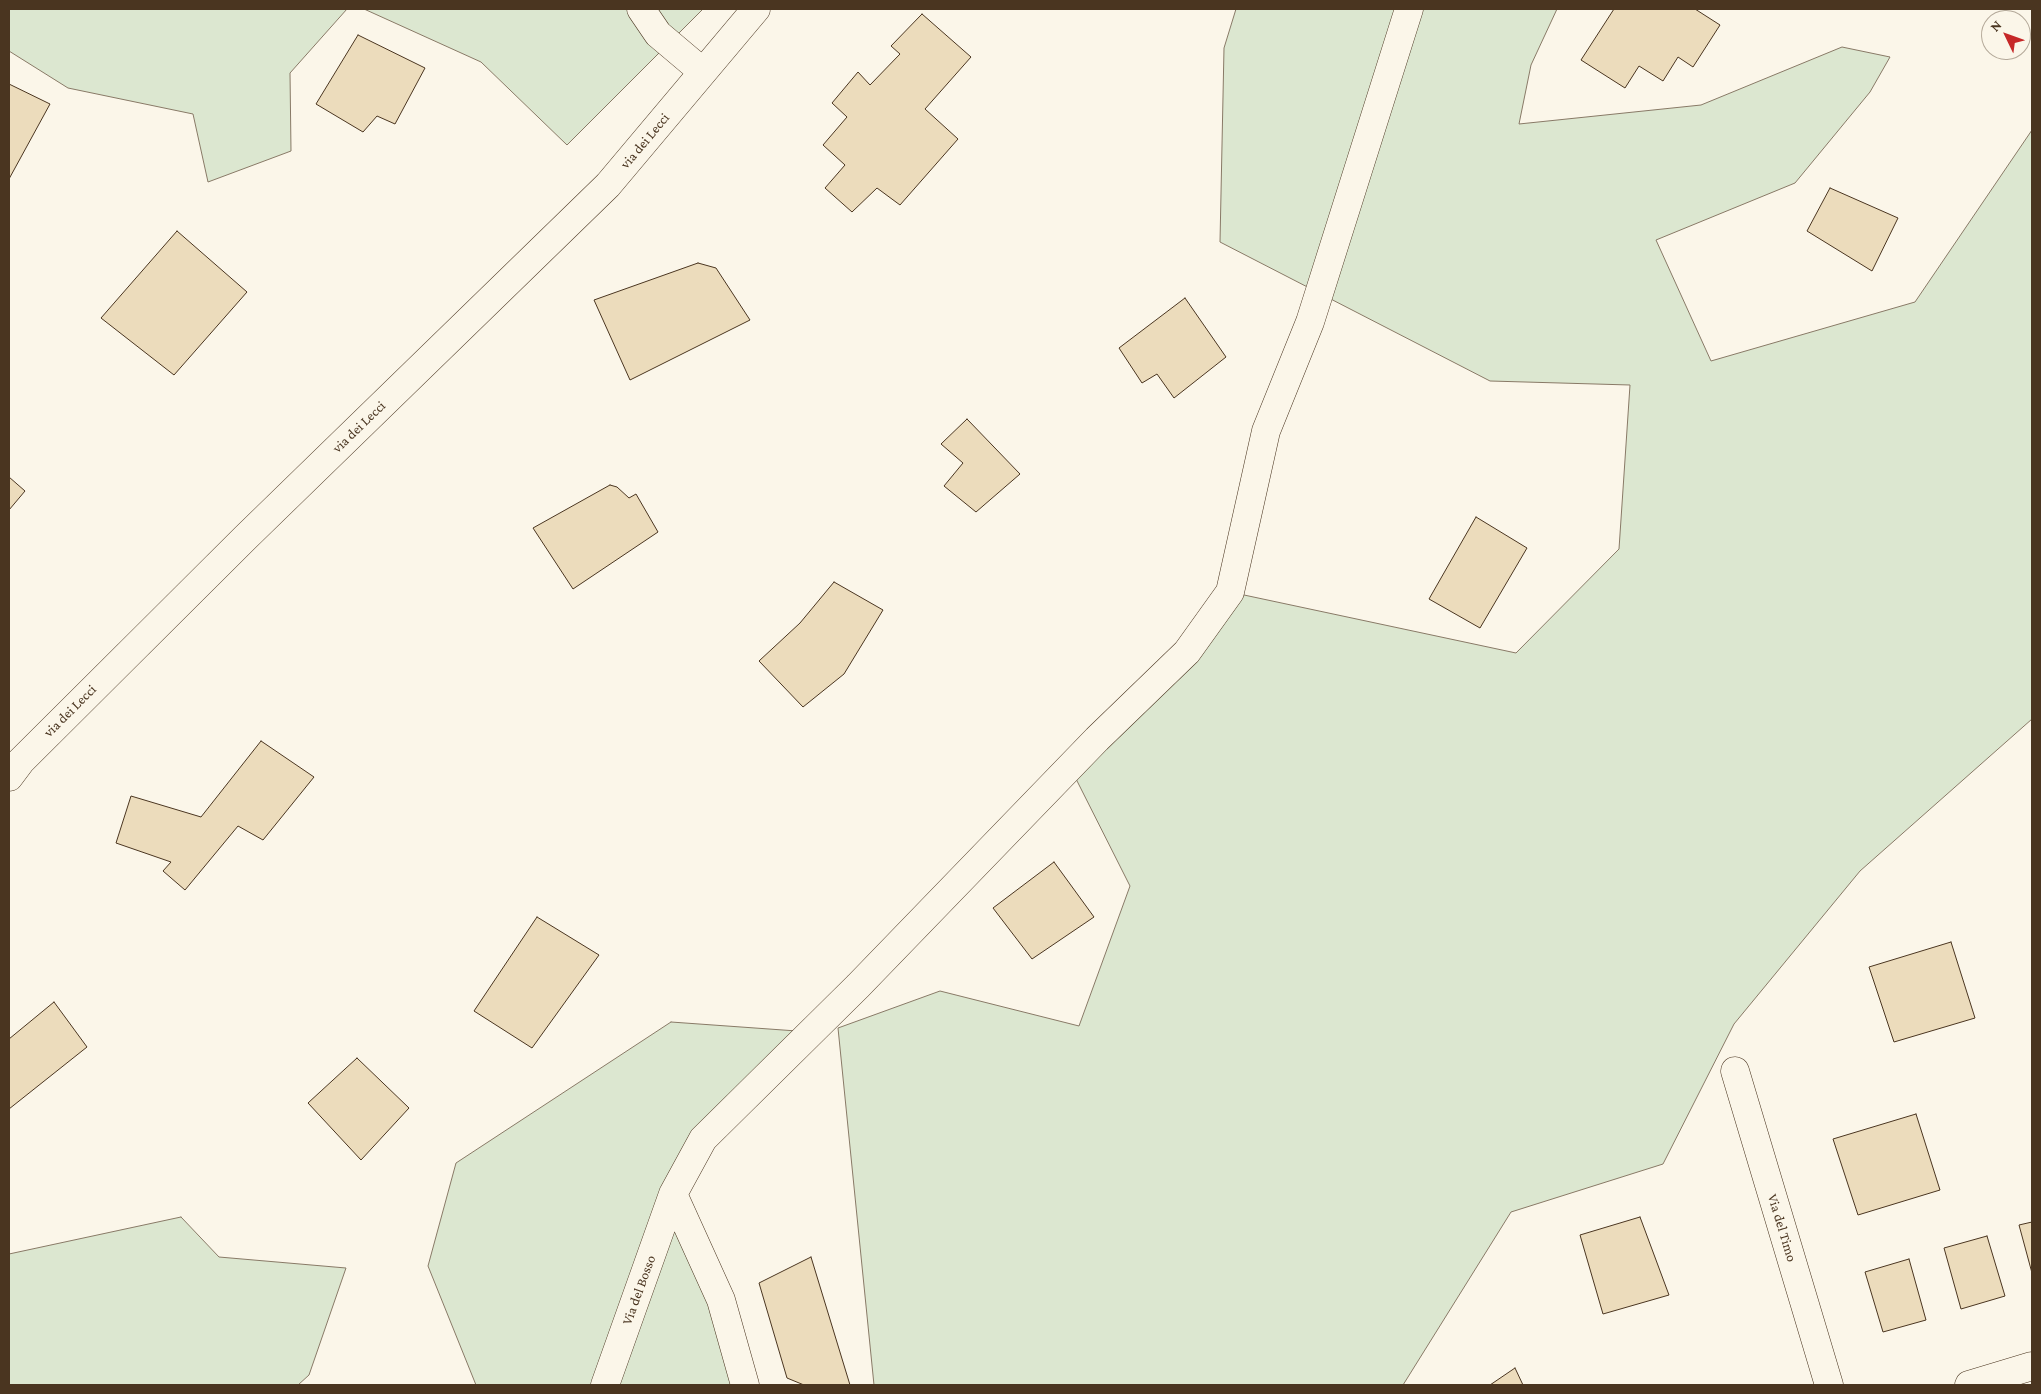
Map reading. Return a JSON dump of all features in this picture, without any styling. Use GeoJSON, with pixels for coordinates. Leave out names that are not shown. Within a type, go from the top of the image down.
{"type":"FeatureCollection","features":[{"type":"Feature","properties":{"kind":"street"},"geometry":{"type":"LineString","coordinates":[[641,9],[658,34],[703,72],[756,9]]}},
{"type":"Feature","properties":{"kind":"street","name":"Via del Bosso"},"geometry":{"type":"LineString","coordinates":[[605,1385],[674,1194],[703,1139],[858,986],[1097,739],[1187,652],[1230,592],[1266,431],[1310,322],[1408,9]]}},
{"type":"Feature","properties":{"kind":"street","name":"via dei Lecci"},"geometry":{"type":"LineString","coordinates":[[9,777],[21,761],[245,538],[608,185],[703,72]]}},
{"type":"Feature","properties":{"kind":"street","name":"Via del Timo"},"geometry":{"type":"LineString","coordinates":[[1735,1071],[1828,1385]]}},
{"type":"Feature","properties":{"kind":"street"},"geometry":{"type":"LineString","coordinates":[[674,1194],[721,1300],[745,1385]]}},
{"type":"Feature","properties":{"kind":"street"},"geometry":{"type":"LineString","coordinates":[[1969,1385],[2032,1366]]}},
{"type":"Feature","properties":{"kind":"green space"},"geometry":{"type":"Polygon","coordinates":[[[9,9],[347,9],[290,73],[291,151],[208,182],[193,114],[68,88],[9,51],[9,9]]]}},
{"type":"Feature","properties":{"kind":"green space"},"geometry":{"type":"Polygon","coordinates":[[[364,9],[703,9],[567,145],[481,62],[364,9]]]}},
{"type":"Feature","properties":{"kind":"green space"},"geometry":{"type":"Polygon","coordinates":[[[1236,9],[1557,9],[1531,65],[1519,124],[1701,105],[1842,47],[1890,57],[1870,92],[1795,183],[1656,240],[1711,361],[1915,302],[2032,130],[2032,719],[1860,871],[1734,1024],[1663,1164],[1511,1212],[1403,1385],[874,1385],[838,1028],[940,991],[1079,1026],[1130,886],[1070,767],[1230,592],[1516,653],[1619,549],[1630,385],[1490,381],[1220,242],[1224,48],[1236,9]]]}},
{"type":"Feature","properties":{"kind":"green space"},"geometry":{"type":"Polygon","coordinates":[[[671,1022],[811,1032],[703,1139],[667,1213],[745,1385],[476,1385],[428,1266],[456,1163],[671,1022]]]}},
{"type":"Feature","properties":{"kind":"green space"},"geometry":{"type":"Polygon","coordinates":[[[181,1217],[219,1257],[346,1268],[309,1375],[298,1385],[9,1385],[9,1254],[181,1217]]]}},
{"type":"Feature","properties":{"kind":"building"},"geometry":{"type":"Polygon","coordinates":[[[1614,9],[1695,9],[1720,25],[1693,67],[1678,57],[1663,81],[1639,66],[1625,88],[1581,60],[1614,9]]]}},
{"type":"Feature","properties":{"kind":"building"},"geometry":{"type":"Polygon","coordinates":[[[922,14],[971,57],[925,109],[958,139],[900,205],[877,188],[852,212],[825,188],[845,165],[823,145],[847,117],[832,103],[858,72],[870,85],[900,54],[891,46],[922,14]]]}},
{"type":"Feature","properties":{"kind":"building"},"geometry":{"type":"Polygon","coordinates":[[[358,35],[425,68],[395,124],[377,116],[363,132],[316,104],[358,35]]]}},
{"type":"Feature","properties":{"kind":"building"},"geometry":{"type":"Polygon","coordinates":[[[9,84],[50,104],[9,179],[9,84]]]}},
{"type":"Feature","properties":{"kind":"building"},"geometry":{"type":"Polygon","coordinates":[[[1830,188],[1898,218],[1872,271],[1807,231],[1830,188]]]}},
{"type":"Feature","properties":{"kind":"building"},"geometry":{"type":"Polygon","coordinates":[[[177,231],[247,292],[174,375],[101,318],[177,231]]]}},
{"type":"Feature","properties":{"kind":"building"},"geometry":{"type":"Polygon","coordinates":[[[698,263],[716,268],[750,320],[630,380],[594,300],[698,263]]]}},
{"type":"Feature","properties":{"kind":"building"},"geometry":{"type":"Polygon","coordinates":[[[1185,298],[1226,357],[1174,398],[1157,374],[1142,383],[1119,348],[1185,298]]]}},
{"type":"Feature","properties":{"kind":"building"},"geometry":{"type":"Polygon","coordinates":[[[967,419],[1020,474],[976,512],[944,486],[963,463],[941,444],[967,419]]]}},
{"type":"Feature","properties":{"kind":"building"},"geometry":{"type":"Polygon","coordinates":[[[9,477],[25,491],[9,510],[9,477]]]}},
{"type":"Feature","properties":{"kind":"building"},"geometry":{"type":"Polygon","coordinates":[[[610,485],[617,487],[629,498],[636,494],[658,532],[573,589],[533,528],[610,485]]]}},
{"type":"Feature","properties":{"kind":"building"},"geometry":{"type":"Polygon","coordinates":[[[1476,517],[1527,548],[1480,628],[1429,599],[1476,517]]]}},
{"type":"Feature","properties":{"kind":"building"},"geometry":{"type":"Polygon","coordinates":[[[834,582],[883,610],[844,674],[803,707],[759,661],[800,623],[834,582]]]}},
{"type":"Feature","properties":{"kind":"building"},"geometry":{"type":"Polygon","coordinates":[[[261,741],[314,777],[263,840],[238,826],[185,890],[163,871],[171,862],[116,843],[131,796],[201,817],[261,741]]]}},
{"type":"Feature","properties":{"kind":"building"},"geometry":{"type":"Polygon","coordinates":[[[1054,862],[1094,917],[1032,959],[993,908],[1054,862]]]}},
{"type":"Feature","properties":{"kind":"building"},"geometry":{"type":"Polygon","coordinates":[[[537,917],[599,955],[532,1048],[474,1011],[537,917]]]}},
{"type":"Feature","properties":{"kind":"building"},"geometry":{"type":"Polygon","coordinates":[[[1951,942],[1975,1018],[1894,1042],[1869,967],[1951,942]]]}},
{"type":"Feature","properties":{"kind":"building"},"geometry":{"type":"Polygon","coordinates":[[[54,1002],[87,1047],[9,1109],[9,1039],[54,1002]]]}},
{"type":"Feature","properties":{"kind":"building"},"geometry":{"type":"Polygon","coordinates":[[[357,1058],[409,1108],[361,1160],[308,1103],[357,1058]]]}},
{"type":"Feature","properties":{"kind":"building"},"geometry":{"type":"Polygon","coordinates":[[[1916,1114],[1940,1190],[1858,1215],[1833,1139],[1916,1114]]]}},
{"type":"Feature","properties":{"kind":"building"},"geometry":{"type":"Polygon","coordinates":[[[1640,1217],[1669,1295],[1603,1314],[1580,1235],[1640,1217]]]}},
{"type":"Feature","properties":{"kind":"building"},"geometry":{"type":"Polygon","coordinates":[[[2032,1222],[2032,1273],[2019,1225],[2032,1222]]]}},
{"type":"Feature","properties":{"kind":"building"},"geometry":{"type":"Polygon","coordinates":[[[1987,1236],[2005,1296],[1961,1309],[1944,1248],[1987,1236]]]}},
{"type":"Feature","properties":{"kind":"building"},"geometry":{"type":"Polygon","coordinates":[[[811,1257],[850,1385],[804,1385],[787,1378],[759,1283],[811,1257]]]}},
{"type":"Feature","properties":{"kind":"building"},"geometry":{"type":"Polygon","coordinates":[[[1909,1259],[1926,1320],[1883,1332],[1865,1272],[1909,1259]]]}},
{"type":"Feature","properties":{"kind":"building"},"geometry":{"type":"Polygon","coordinates":[[[1515,1368],[1523,1385],[1490,1385],[1515,1368]]]}}]}
